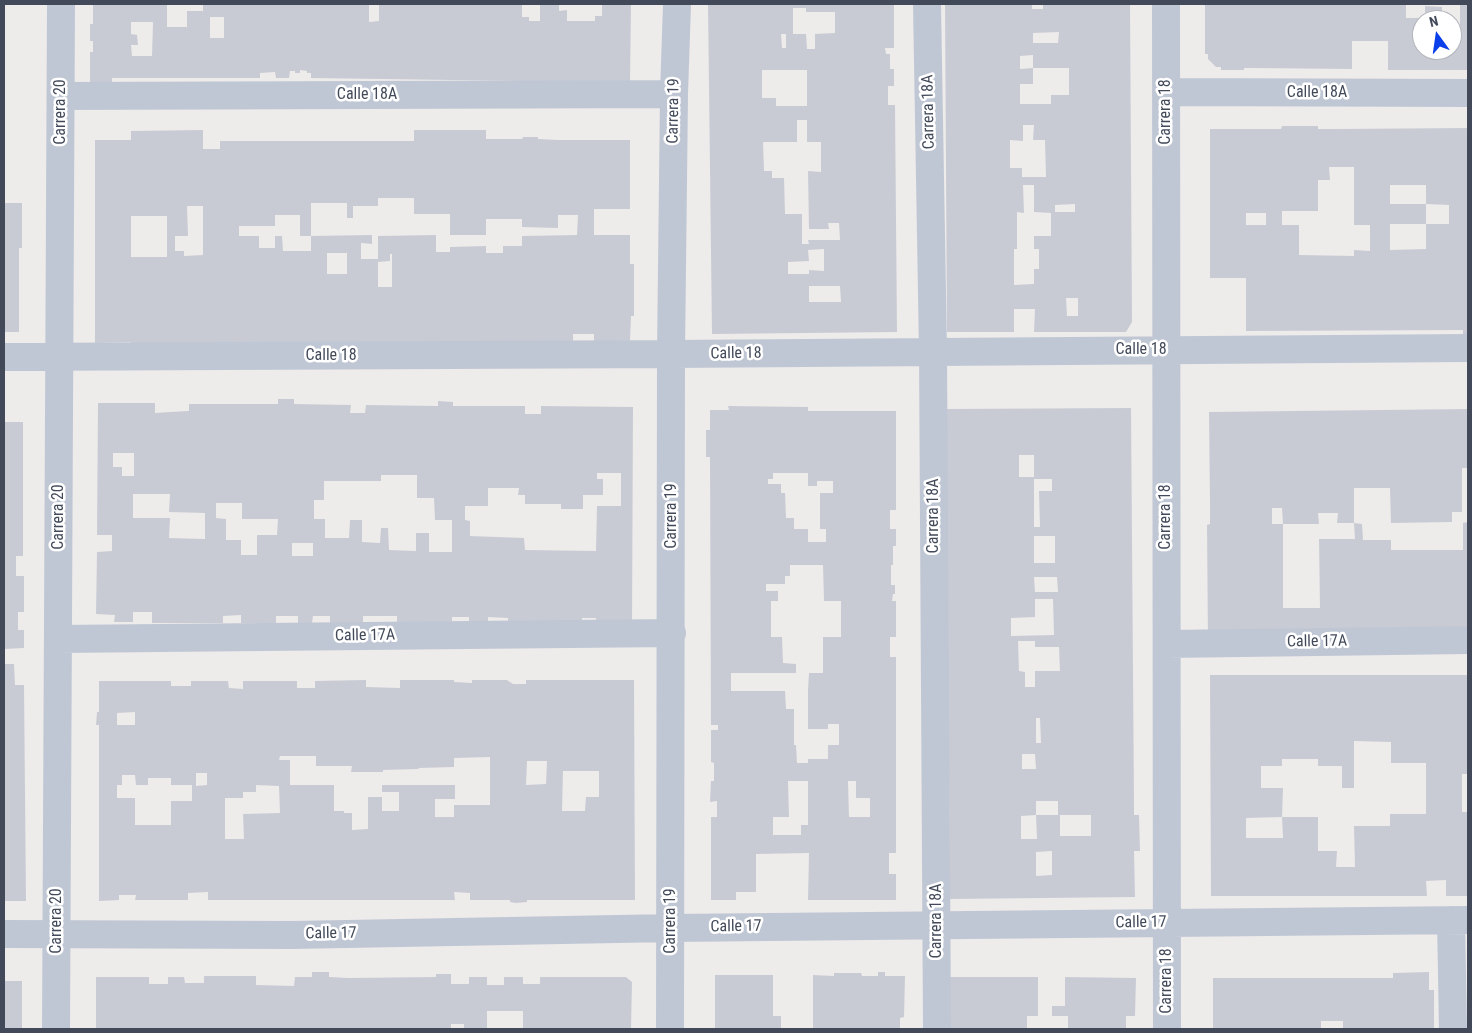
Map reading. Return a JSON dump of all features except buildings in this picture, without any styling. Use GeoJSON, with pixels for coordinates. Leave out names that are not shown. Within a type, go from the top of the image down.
{"type":"FeatureCollection","features":[{"type":"Feature","properties":{"kind":"street","name":"Carrera 20"},"geometry":{"type":"LineString","coordinates":[[56,1029],[61,4]]}},
{"type":"Feature","properties":{"kind":"street","name":"Carrera 19"},"geometry":{"type":"LineString","coordinates":[[670,1029],[671,354],[677,4]]}},
{"type":"Feature","properties":{"kind":"street","name":"Carrera 18A"},"geometry":{"type":"LineString","coordinates":[[927,4],[933,351],[937,1029]]}},
{"type":"Feature","properties":{"kind":"street","name":"Carrera 18"},"geometry":{"type":"LineString","coordinates":[[1166,4],[1167,1029]]}},
{"type":"Feature","properties":{"kind":"street","name":"Calle 18A"},"geometry":{"type":"LineString","coordinates":[[1166,92],[1468,93]]}},
{"type":"Feature","properties":{"kind":"street","name":"Calle 18A"},"geometry":{"type":"LineString","coordinates":[[61,96],[674,94]]}},
{"type":"Feature","properties":{"kind":"street","name":"Calle 18"},"geometry":{"type":"LineString","coordinates":[[4,357],[1468,348]]}},
{"type":"Feature","properties":{"kind":"street","name":"Calle 17A"},"geometry":{"type":"LineString","coordinates":[[58,639],[672,633]]}},
{"type":"Feature","properties":{"kind":"street","name":"Calle 17A"},"geometry":{"type":"LineString","coordinates":[[1167,644],[1468,640]]}},
{"type":"Feature","properties":{"kind":"street","name":"Calle 17"},"geometry":{"type":"LineString","coordinates":[[4,934],[422,933],[671,928],[1460,920]]}},
{"type":"Feature","properties":{"kind":"street"},"geometry":{"type":"LineString","coordinates":[[1453,1029],[1460,920]]}}]}
